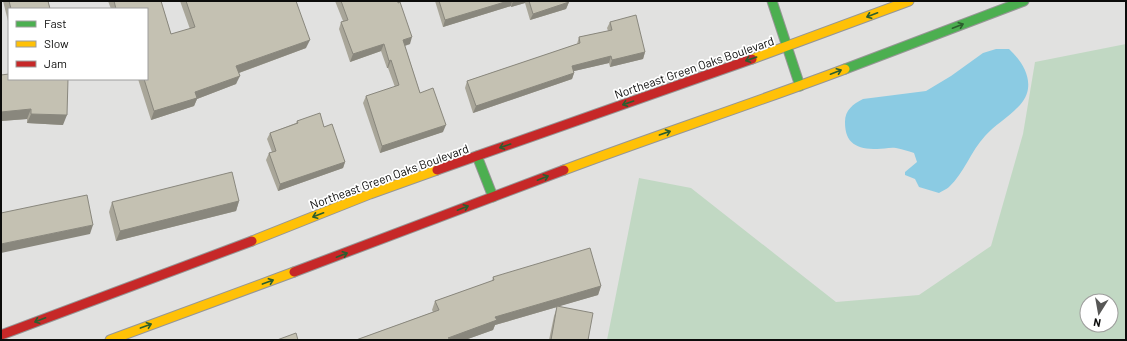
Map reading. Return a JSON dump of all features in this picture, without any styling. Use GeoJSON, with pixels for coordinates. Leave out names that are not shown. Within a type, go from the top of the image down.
{"type":"FeatureCollection","features":[{"type":"Feature","properties":{"kind":"main road"},"geometry":{"type":"LineString","coordinates":[[772,1],[800,86]]}},
{"type":"Feature","properties":{"kind":"main road","name":"Northeast Green Oaks Boulevard"},"geometry":{"type":"LineString","coordinates":[[1,335],[370,194],[787,47],[909,1]]}},
{"type":"Feature","properties":{"kind":"main road"},"geometry":{"type":"LineString","coordinates":[[110,340],[625,147],[800,86],[1024,1]]}},
{"type":"Feature","properties":{"kind":"main road"},"geometry":{"type":"LineString","coordinates":[[477,156],[494,197]]}},
{"type":"Feature","properties":{"kind":"green space"},"geometry":{"type":"Polygon","coordinates":[[[1126,44],[1126,340],[607,340],[639,178],[691,188],[836,302],[919,295],[991,246],[1023,134],[1035,62],[1126,44]]]}},
{"type":"Feature","properties":{"kind":"water"},"geometry":{"type":"Polygon","coordinates":[[[996,49],[1009,49],[1020,61],[1027,76],[1028,83],[1028,90],[1025,98],[1020,105],[989,132],[980,142],[959,175],[949,187],[939,193],[919,187],[915,179],[905,175],[905,172],[917,162],[914,153],[903,149],[894,148],[864,148],[854,144],[847,136],[845,122],[846,114],[856,103],[863,99],[926,91],[951,76],[983,53],[996,49]]]}},
{"type":"Feature","properties":{"kind":"building"},"geometry":{"type":"Polygon","coordinates":[[[9,1],[48,1],[50,8],[11,8],[9,1]]]}},
{"type":"Feature","properties":{"kind":"building"},"geometry":{"type":"Polygon","coordinates":[[[114,1],[161,1],[171,34],[195,27],[186,1],[296,1],[310,40],[236,66],[240,76],[195,92],[197,98],[154,111],[144,80],[148,80],[148,8],[116,8],[114,1]]]}},
{"type":"Feature","properties":{"kind":"building"},"geometry":{"type":"Polygon","coordinates":[[[341,1],[400,2],[412,37],[403,40],[420,93],[433,88],[446,125],[382,146],[366,96],[399,85],[384,44],[353,54],[341,22],[348,20],[341,1]]]}},
{"type":"Feature","properties":{"kind":"building"},"geometry":{"type":"Polygon","coordinates":[[[439,1],[508,1],[445,20],[439,1]]]}},
{"type":"Feature","properties":{"kind":"building"},"geometry":{"type":"Polygon","coordinates":[[[529,1],[568,1],[569,2],[533,14],[529,1]]]}},
{"type":"Feature","properties":{"kind":"building"},"geometry":{"type":"Polygon","coordinates":[[[636,15],[645,52],[612,60],[611,56],[572,66],[574,73],[476,106],[467,81],[580,43],[579,37],[612,30],[610,22],[636,15]]]}},
{"type":"Feature","properties":{"kind":"building"},"geometry":{"type":"Polygon","coordinates":[[[8,74],[8,80],[68,80],[67,115],[31,114],[31,109],[1,112],[1,75],[8,74]]]}},
{"type":"Feature","properties":{"kind":"building"},"geometry":{"type":"Polygon","coordinates":[[[320,113],[324,127],[332,124],[345,162],[280,184],[269,153],[276,151],[270,133],[320,113]]]}},
{"type":"Feature","properties":{"kind":"building"},"geometry":{"type":"Polygon","coordinates":[[[232,172],[239,201],[120,231],[112,202],[232,172]]]}},
{"type":"Feature","properties":{"kind":"building"},"geometry":{"type":"Polygon","coordinates":[[[87,195],[93,225],[1,244],[1,213],[87,195]]]}},
{"type":"Feature","properties":{"kind":"building"},"geometry":{"type":"Polygon","coordinates":[[[590,248],[601,286],[495,317],[497,320],[448,338],[458,340],[356,340],[439,310],[435,301],[494,280],[493,277],[590,248]]]}},
{"type":"Feature","properties":{"kind":"building"},"geometry":{"type":"Polygon","coordinates":[[[557,306],[593,313],[588,340],[551,340],[557,306]]]}},
{"type":"Feature","properties":{"kind":"building"},"geometry":{"type":"Polygon","coordinates":[[[296,333],[298,340],[277,340],[296,333]]]}},
{"type":"Feature","properties":{"kind":"traffic: fast"},"geometry":{"type":"LineString","coordinates":[[772,1],[800,86]]}},
{"type":"Feature","properties":{"kind":"traffic: fast"},"geometry":{"type":"LineString","coordinates":[[845,69],[1024,1]]}},
{"type":"Feature","properties":{"kind":"traffic: fast"},"geometry":{"type":"LineString","coordinates":[[477,156],[493,197]]}},
{"type":"Feature","properties":{"kind":"traffic: slow"},"geometry":{"type":"LineString","coordinates":[[752,59],[909,1]]}},
{"type":"Feature","properties":{"kind":"traffic: slow"},"geometry":{"type":"LineString","coordinates":[[564,170],[845,69]]}},
{"type":"Feature","properties":{"kind":"traffic: slow"},"geometry":{"type":"LineString","coordinates":[[252,241],[370,194],[437,170]]}},
{"type":"Feature","properties":{"kind":"traffic: slow"},"geometry":{"type":"LineString","coordinates":[[110,340],[294,272]]}},
{"type":"Feature","properties":{"kind":"traffic: jam"},"geometry":{"type":"LineString","coordinates":[[437,170],[752,59]]}},
{"type":"Feature","properties":{"kind":"traffic: jam"},"geometry":{"type":"LineString","coordinates":[[294,272],[564,170]]}},
{"type":"Feature","properties":{"kind":"traffic: jam"},"geometry":{"type":"LineString","coordinates":[[1,335],[252,241]]}}]}
